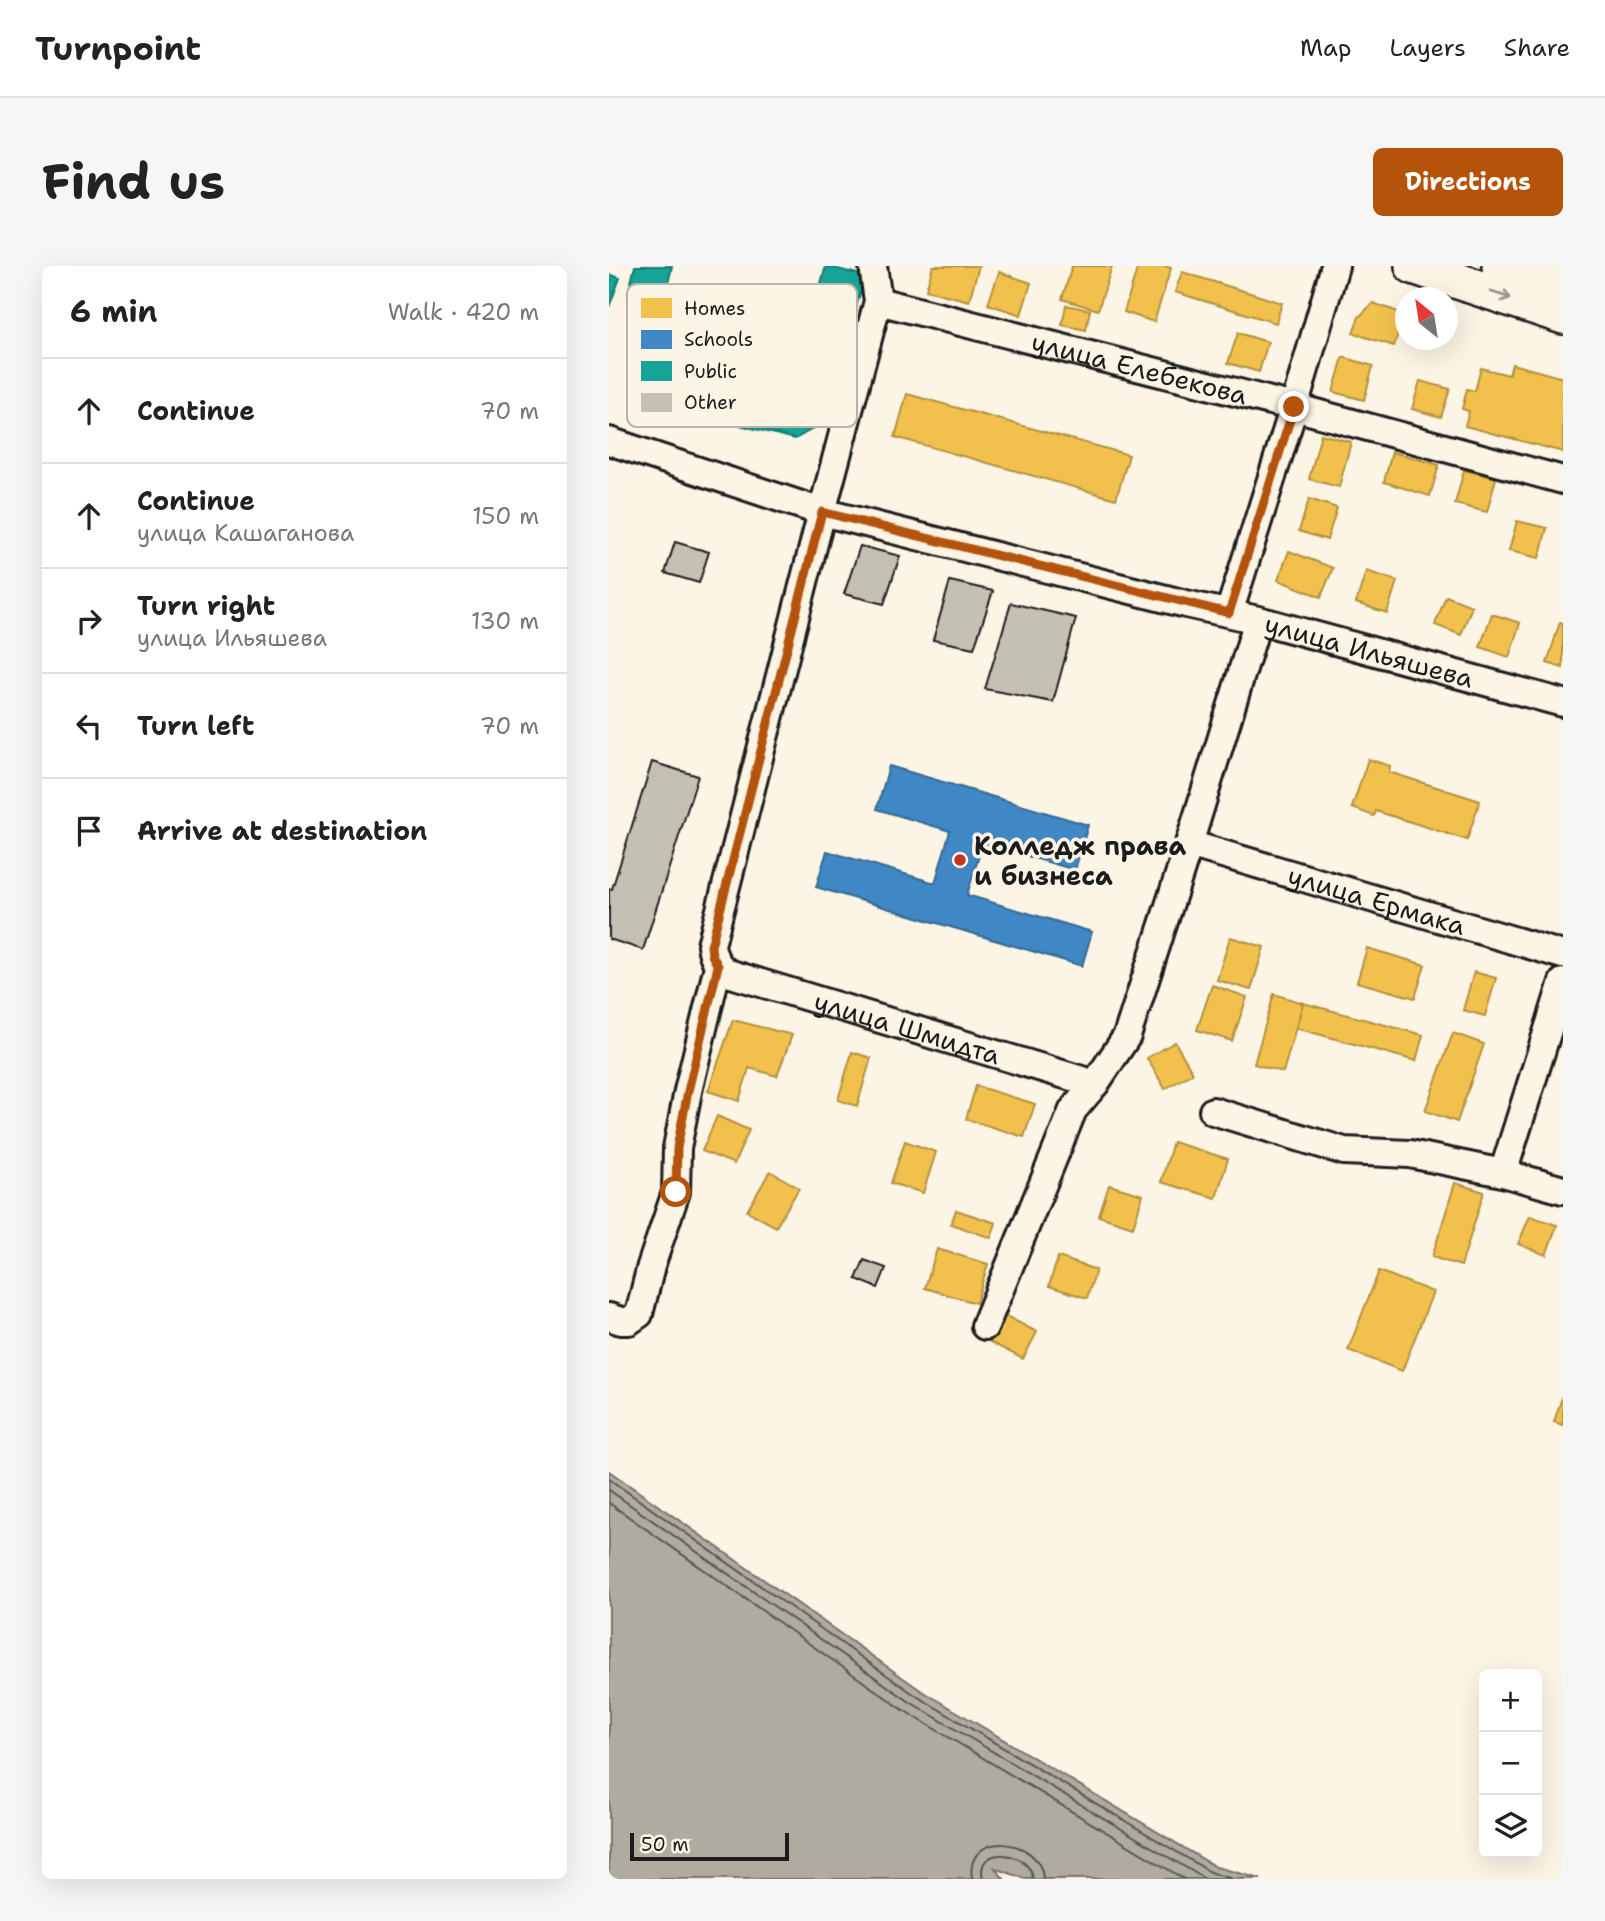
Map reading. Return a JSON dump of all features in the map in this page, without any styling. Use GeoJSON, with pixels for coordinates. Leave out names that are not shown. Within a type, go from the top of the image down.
{"type":"FeatureCollection","features":[{"type":"Feature","properties":{"kind":"main road"},"geometry":{"type":"LineString","coordinates":[[1413,266],[1563,316]]}},
{"type":"Feature","properties":{"kind":"main road"},"geometry":{"type":"LineString","coordinates":[[1500,266],[1563,286]]}},
{"type":"Feature","properties":{"kind":"street"},"geometry":{"type":"LineString","coordinates":[[857,380],[878,301],[873,266]]}},
{"type":"Feature","properties":{"kind":"street"},"geometry":{"type":"LineString","coordinates":[[1229,613],[1335,266]]}},
{"type":"Feature","properties":{"kind":"street","name":"улица Елебекова"},"geometry":{"type":"LineString","coordinates":[[878,301],[1294,407],[1563,480]]}},
{"type":"Feature","properties":{"kind":"street"},"geometry":{"type":"LineString","coordinates":[[609,1317],[629,1321],[639,1314],[651,1266],[676,1192],[677,1148],[715,956],[845,427]]}},
{"type":"Feature","properties":{"kind":"street","name":"улица Ильяшева"},"geometry":{"type":"LineString","coordinates":[[609,441],[822,512],[1258,620],[1563,703]]}},
{"type":"Feature","properties":{"kind":"street"},"geometry":{"type":"LineString","coordinates":[[985,1326],[1073,1110],[1095,1084],[1127,1036],[1258,620]]}},
{"type":"Feature","properties":{"kind":"street","name":"улица Ермака"},"geometry":{"type":"LineString","coordinates":[[1189,844],[1563,955]]}},
{"type":"Feature","properties":{"kind":"street","name":"улица Шмидта"},"geometry":{"type":"LineString","coordinates":[[715,956],[728,973],[1095,1084]]}},
{"type":"Feature","properties":{"kind":"street"},"geometry":{"type":"LineString","coordinates":[[1503,1173],[1563,982]]}},
{"type":"Feature","properties":{"kind":"street"},"geometry":{"type":"LineString","coordinates":[[1213,1111],[1344,1151],[1410,1154],[1503,1173],[1563,1190]]}},
{"type":"Feature","properties":{"kind":"water"},"geometry":{"type":"Polygon","coordinates":[[[609,1471],[919,1689],[1216,1867],[1261,1879],[1026,1879],[995,1868],[1004,1879],[609,1879],[609,1471]]]}},
{"type":"Feature","properties":{"kind":"building: Homes"},"geometry":{"type":"Polygon","coordinates":[[[933,266],[979,266],[969,301],[926,290],[933,266]]]}},
{"type":"Feature","properties":{"kind":"building: Homes"},"geometry":{"type":"Polygon","coordinates":[[[1072,266],[1112,266],[1098,310],[1062,299],[1072,266]]]}},
{"type":"Feature","properties":{"kind":"building: Homes"},"geometry":{"type":"Polygon","coordinates":[[[1138,266],[1171,268],[1154,322],[1124,312],[1138,266]]]}},
{"type":"Feature","properties":{"kind":"building: Homes"},"geometry":{"type":"Polygon","coordinates":[[[999,272],[1031,283],[1021,315],[988,304],[999,272]]]}},
{"type":"Feature","properties":{"kind":"building: Homes"},"geometry":{"type":"Polygon","coordinates":[[[1182,272],[1282,303],[1276,323],[1175,292],[1182,272]]]}},
{"type":"Feature","properties":{"kind":"building: Homes"},"geometry":{"type":"Polygon","coordinates":[[[1373,303],[1395,311],[1394,346],[1353,333],[1359,317],[1373,303]]]}},
{"type":"Feature","properties":{"kind":"building: Homes"},"geometry":{"type":"Polygon","coordinates":[[[1066,305],[1090,310],[1086,330],[1062,325],[1066,305]]]}},
{"type":"Feature","properties":{"kind":"building: Homes"},"geometry":{"type":"Polygon","coordinates":[[[1238,333],[1268,342],[1259,372],[1228,363],[1238,333]]]}},
{"type":"Feature","properties":{"kind":"building: Homes"},"geometry":{"type":"Polygon","coordinates":[[[1343,357],[1373,366],[1364,400],[1333,392],[1343,357]]]}},
{"type":"Feature","properties":{"kind":"building: Homes"},"geometry":{"type":"Polygon","coordinates":[[[1512,364],[1563,378],[1563,452],[1465,426],[1469,411],[1462,409],[1467,389],[1475,391],[1481,368],[1509,375],[1512,364]]]}},
{"type":"Feature","properties":{"kind":"building: Homes"},"geometry":{"type":"Polygon","coordinates":[[[1420,381],[1450,389],[1441,417],[1412,409],[1420,381]]]}},
{"type":"Feature","properties":{"kind":"building: Homes"},"geometry":{"type":"Polygon","coordinates":[[[907,394],[1129,455],[1116,499],[895,437],[907,394]]]}},
{"type":"Feature","properties":{"kind":"building: Homes"},"geometry":{"type":"Polygon","coordinates":[[[1321,434],[1351,442],[1339,487],[1309,479],[1321,434]]]}},
{"type":"Feature","properties":{"kind":"building: Homes"},"geometry":{"type":"Polygon","coordinates":[[[1392,452],[1439,465],[1430,496],[1384,482],[1392,452]]]}},
{"type":"Feature","properties":{"kind":"building: Homes"},"geometry":{"type":"Polygon","coordinates":[[[1464,470],[1496,478],[1487,512],[1455,504],[1464,470]]]}},
{"type":"Feature","properties":{"kind":"building: Homes"},"geometry":{"type":"Polygon","coordinates":[[[1309,499],[1337,508],[1327,540],[1299,531],[1309,499]]]}},
{"type":"Feature","properties":{"kind":"building: Homes"},"geometry":{"type":"Polygon","coordinates":[[[1517,521],[1547,528],[1539,558],[1509,551],[1517,521]]]}},
{"type":"Feature","properties":{"kind":"building: Homes"},"geometry":{"type":"Polygon","coordinates":[[[1289,551],[1333,568],[1321,597],[1278,580],[1289,551]]]}},
{"type":"Feature","properties":{"kind":"building: Homes"},"geometry":{"type":"Polygon","coordinates":[[[1366,571],[1397,581],[1387,613],[1356,603],[1366,571]]]}},
{"type":"Feature","properties":{"kind":"building: Homes"},"geometry":{"type":"Polygon","coordinates":[[[1446,596],[1472,606],[1461,635],[1435,625],[1446,596]]]}},
{"type":"Feature","properties":{"kind":"building: Homes"},"geometry":{"type":"Polygon","coordinates":[[[1492,614],[1520,623],[1509,657],[1480,647],[1492,614]]]}},
{"type":"Feature","properties":{"kind":"building: Homes"},"geometry":{"type":"Polygon","coordinates":[[[1560,622],[1563,623],[1563,668],[1547,663],[1560,622]]]}},
{"type":"Feature","properties":{"kind":"building: Homes"},"geometry":{"type":"Polygon","coordinates":[[[1368,759],[1390,766],[1389,772],[1480,801],[1467,840],[1376,811],[1374,816],[1352,808],[1368,759]]]}},
{"type":"Feature","properties":{"kind":"building: Homes"},"geometry":{"type":"Polygon","coordinates":[[[1230,937],[1264,947],[1251,990],[1217,980],[1230,937]]]}},
{"type":"Feature","properties":{"kind":"building: Homes"},"geometry":{"type":"Polygon","coordinates":[[[1367,948],[1425,965],[1415,998],[1357,982],[1367,948]]]}},
{"type":"Feature","properties":{"kind":"building: Homes"},"geometry":{"type":"Polygon","coordinates":[[[1474,972],[1496,978],[1485,1016],[1463,1010],[1474,972]]]}},
{"type":"Feature","properties":{"kind":"building: Homes"},"geometry":{"type":"Polygon","coordinates":[[[1212,985],[1247,997],[1232,1041],[1197,1030],[1212,985]]]}},
{"type":"Feature","properties":{"kind":"building: Homes"},"geometry":{"type":"Polygon","coordinates":[[[1274,994],[1303,1003],[1283,1072],[1254,1064],[1274,994]]]}},
{"type":"Feature","properties":{"kind":"building: Homes"},"geometry":{"type":"Polygon","coordinates":[[[1303,1003],[1423,1035],[1416,1061],[1296,1028],[1303,1003]]]}},
{"type":"Feature","properties":{"kind":"building: Homes"},"geometry":{"type":"Polygon","coordinates":[[[733,1020],[792,1035],[777,1076],[749,1068],[739,1101],[708,1091],[733,1020]]]}},
{"type":"Feature","properties":{"kind":"building: Homes"},"geometry":{"type":"Polygon","coordinates":[[[1453,1033],[1484,1044],[1457,1122],[1425,1111],[1453,1033]]]}},
{"type":"Feature","properties":{"kind":"building: Homes"},"geometry":{"type":"Polygon","coordinates":[[[1175,1042],[1193,1073],[1165,1089],[1147,1058],[1175,1042]]]}},
{"type":"Feature","properties":{"kind":"building: Homes"},"geometry":{"type":"Polygon","coordinates":[[[852,1052],[871,1058],[857,1106],[838,1100],[852,1052]]]}},
{"type":"Feature","properties":{"kind":"building: Homes"},"geometry":{"type":"Polygon","coordinates":[[[976,1086],[1035,1104],[1024,1137],[966,1119],[976,1086]]]}},
{"type":"Feature","properties":{"kind":"building: Homes"},"geometry":{"type":"Polygon","coordinates":[[[717,1116],[749,1130],[734,1164],[702,1151],[717,1116]]]}},
{"type":"Feature","properties":{"kind":"building: Homes"},"geometry":{"type":"Polygon","coordinates":[[[905,1141],[936,1152],[923,1193],[891,1183],[905,1141]]]}},
{"type":"Feature","properties":{"kind":"building: Homes"},"geometry":{"type":"Polygon","coordinates":[[[1173,1142],[1228,1159],[1216,1198],[1161,1182],[1173,1142]]]}},
{"type":"Feature","properties":{"kind":"building: Homes"},"geometry":{"type":"Polygon","coordinates":[[[770,1171],[799,1188],[776,1227],[747,1211],[770,1171]]]}},
{"type":"Feature","properties":{"kind":"building: Homes"},"geometry":{"type":"Polygon","coordinates":[[[1455,1183],[1484,1192],[1461,1266],[1432,1257],[1455,1183]]]}},
{"type":"Feature","properties":{"kind":"building: Homes"},"geometry":{"type":"Polygon","coordinates":[[[1109,1185],[1143,1195],[1133,1227],[1099,1216],[1109,1185]]]}},
{"type":"Feature","properties":{"kind":"building: Homes"},"geometry":{"type":"Polygon","coordinates":[[[956,1210],[996,1223],[991,1238],[951,1224],[956,1210]]]}},
{"type":"Feature","properties":{"kind":"building: Homes"},"geometry":{"type":"Polygon","coordinates":[[[1530,1216],[1557,1225],[1546,1255],[1518,1244],[1530,1216]]]}},
{"type":"Feature","properties":{"kind":"building: Homes"},"geometry":{"type":"Polygon","coordinates":[[[937,1249],[988,1264],[976,1303],[925,1288],[937,1249]]]}},
{"type":"Feature","properties":{"kind":"building: Homes"},"geometry":{"type":"Polygon","coordinates":[[[1058,1257],[1096,1270],[1087,1298],[1049,1286],[1058,1257]]]}},
{"type":"Feature","properties":{"kind":"building: Homes"},"geometry":{"type":"Polygon","coordinates":[[[1379,1271],[1433,1292],[1402,1371],[1348,1350],[1379,1271]]]}},
{"type":"Feature","properties":{"kind":"building: Homes"},"geometry":{"type":"Polygon","coordinates":[[[1004,1315],[1037,1332],[1023,1359],[990,1342],[1004,1315]]]}},
{"type":"Feature","properties":{"kind":"building: Homes"},"geometry":{"type":"Polygon","coordinates":[[[1563,1394],[1563,1425],[1554,1422],[1563,1394]]]}},
{"type":"Feature","properties":{"kind":"building: Schools","name":"Колледж права и бизнеса"},"geometry":{"type":"Polygon","coordinates":[[[889,766],[1088,825],[1075,870],[983,843],[967,895],[1092,932],[1082,966],[816,887],[827,851],[935,883],[950,831],[877,809],[889,766]]]}},
{"type":"Feature","properties":{"kind":"building: Public"},"geometry":{"type":"Polygon","coordinates":[[[635,266],[672,266],[668,284],[630,284],[635,266]]]}},
{"type":"Feature","properties":{"kind":"building: Public"},"geometry":{"type":"Polygon","coordinates":[[[826,266],[865,276],[857,304],[857,284],[821,284],[826,266]]]}},
{"type":"Feature","properties":{"kind":"building: Public"},"geometry":{"type":"Polygon","coordinates":[[[609,274],[620,278],[609,307],[609,274]]]}},
{"type":"Feature","properties":{"kind":"building: Public"},"geometry":{"type":"Polygon","coordinates":[[[748,427],[816,427],[795,439],[748,427]]]}},
{"type":"Feature","properties":{"kind":"building: Other"},"geometry":{"type":"Polygon","coordinates":[[[675,542],[709,552],[699,583],[665,573],[675,542]]]}},
{"type":"Feature","properties":{"kind":"building: Other"},"geometry":{"type":"Polygon","coordinates":[[[860,546],[900,556],[884,604],[844,594],[860,546]]]}},
{"type":"Feature","properties":{"kind":"building: Other"},"geometry":{"type":"Polygon","coordinates":[[[950,581],[993,591],[974,648],[933,640],[950,581]]]}},
{"type":"Feature","properties":{"kind":"building: Other"},"geometry":{"type":"Polygon","coordinates":[[[1011,603],[1076,618],[1053,702],[985,689],[1011,603]]]}},
{"type":"Feature","properties":{"kind":"building: Other"},"geometry":{"type":"Polygon","coordinates":[[[652,762],[698,776],[643,950],[609,939],[609,889],[612,889],[652,762]]]}},
{"type":"Feature","properties":{"kind":"building: Other"},"geometry":{"type":"Polygon","coordinates":[[[864,1260],[886,1268],[878,1288],[856,1279],[864,1260]]]}},
{"type":"Feature","properties":{"kind":"place","name":"Колледж права и бизнеса"},"geometry":{"type":"Point","coordinates":[960,860]}},
{"type":"Feature","properties":{"kind":"route"},"geometry":{"type":"LineString","coordinates":[[676,1192],[677,1148],[718,966],[711,946],[822,512],[1229,613],[1294,407]]}}]}
